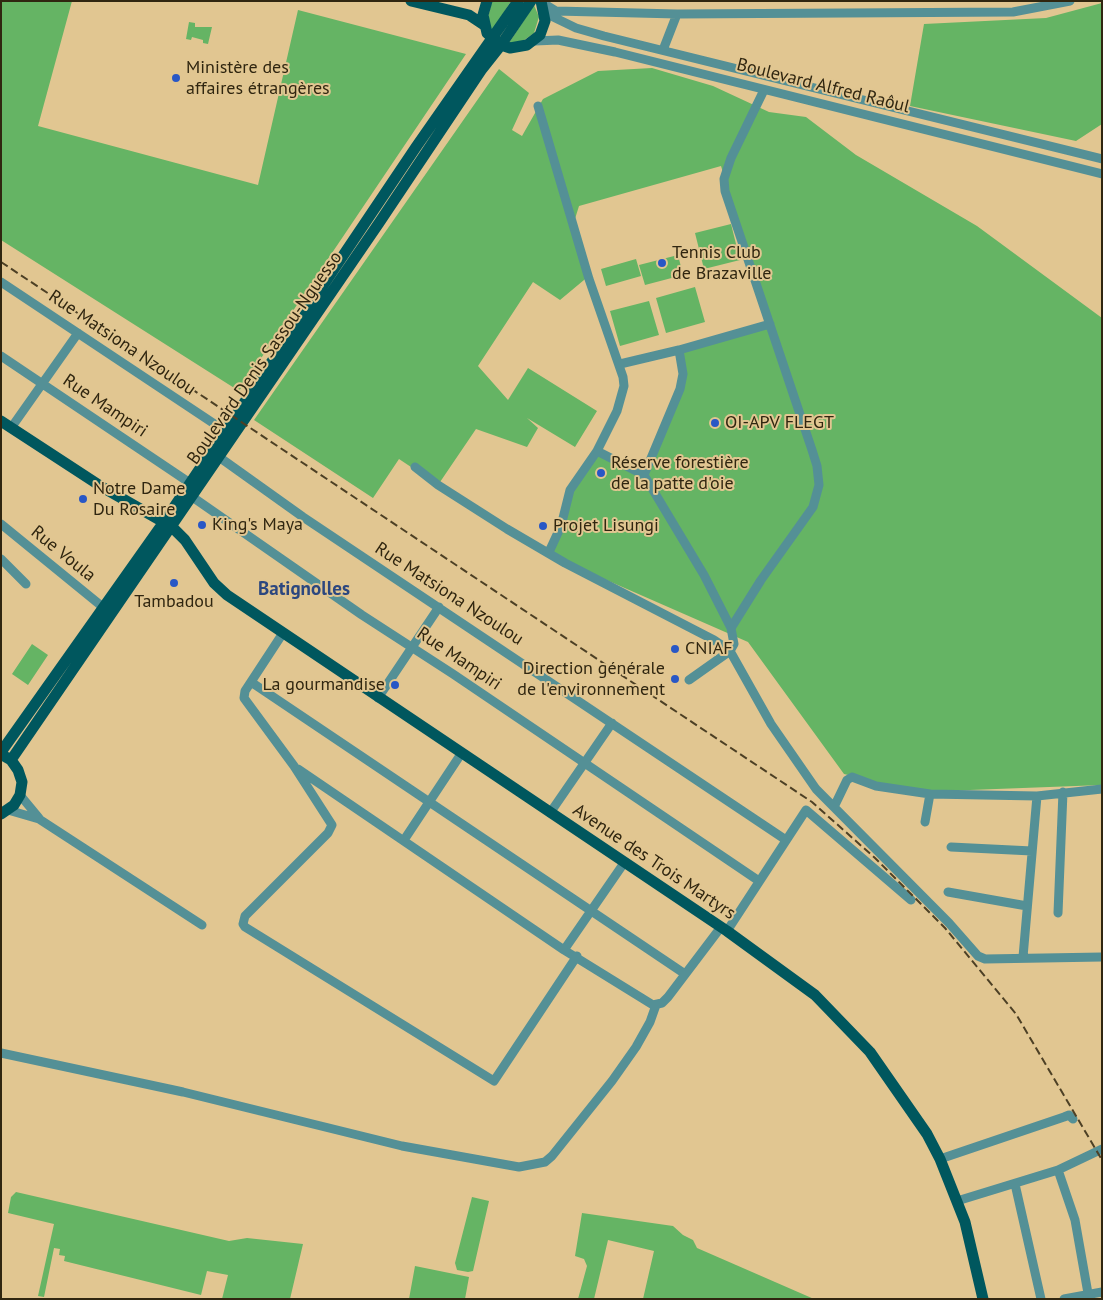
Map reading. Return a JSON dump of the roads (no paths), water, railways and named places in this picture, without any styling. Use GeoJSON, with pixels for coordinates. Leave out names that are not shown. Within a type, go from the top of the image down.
{"type":"FeatureCollection","features":[{"type":"Feature","properties":{"kind":"main road"},"geometry":{"type":"LineString","coordinates":[[411,1],[469,15],[484,25],[497,42],[519,48],[537,38],[544,28],[540,5]]}},
{"type":"Feature","properties":{"kind":"main road"},"geometry":{"type":"LineString","coordinates":[[484,25],[483,15],[487,1]]}},
{"type":"Feature","properties":{"kind":"main road","name":"Boulevard Denis Sassou-Nguesso"},"geometry":{"type":"LineString","coordinates":[[4,756],[104,608],[166,526],[180,514],[379,224],[482,69],[518,1]]}},
{"type":"Feature","properties":{"kind":"main road","name":"Boulevard Denis Sassou-Nguesso"},"geometry":{"type":"LineString","coordinates":[[4,756],[166,526],[190,483],[224,431],[411,155],[497,42],[540,5]]}},
{"type":"Feature","properties":{"kind":"main road","name":"Avenue des Trois Martyrs"},"geometry":{"type":"LineString","coordinates":[[1,422],[166,526],[188,544],[219,588],[378,698],[724,929],[796,980],[840,1019],[887,1073],[917,1118],[940,1159],[957,1201],[976,1258],[983,1299]]}},
{"type":"Feature","properties":{"kind":"main road"},"geometry":{"type":"LineString","coordinates":[[180,514],[180,528],[188,544]]}},
{"type":"Feature","properties":{"kind":"main road"},"geometry":{"type":"LineString","coordinates":[[4,756],[18,770],[22,782],[20,794],[14,805],[5,812]]}},
{"type":"Feature","properties":{"kind":"street"},"geometry":{"type":"LineString","coordinates":[[540,5],[556,11],[677,14],[1013,12],[1070,1]]}},
{"type":"Feature","properties":{"kind":"street","name":"Boulevard Alfred Raôul"},"geometry":{"type":"LineString","coordinates":[[540,5],[559,20],[576,28],[1102,158]]}},
{"type":"Feature","properties":{"kind":"street"},"geometry":{"type":"LineString","coordinates":[[537,38],[559,20],[579,12]]}},
{"type":"Feature","properties":{"kind":"street"},"geometry":{"type":"LineString","coordinates":[[663,50],[677,14]]}},
{"type":"Feature","properties":{"kind":"street","name":"Boulevard Alfred Raôul"},"geometry":{"type":"LineString","coordinates":[[537,38],[597,48],[1102,174]]}},
{"type":"Feature","properties":{"kind":"street"},"geometry":{"type":"LineString","coordinates":[[731,628],[761,580],[813,507],[818,496],[817,466],[724,186],[725,174],[731,158],[764,90]]}},
{"type":"Feature","properties":{"kind":"street"},"geometry":{"type":"LineString","coordinates":[[538,106],[589,279],[624,377],[621,398],[597,450],[570,490],[563,520],[548,552]]}},
{"type":"Feature","properties":{"kind":"street","name":"Rue Matsiona Nzoulou"},"geometry":{"type":"LineString","coordinates":[[1,282],[224,431]]}},
{"type":"Feature","properties":{"kind":"street"},"geometry":{"type":"LineString","coordinates":[[620,364],[680,350],[770,324]]}},
{"type":"Feature","properties":{"kind":"street"},"geometry":{"type":"LineString","coordinates":[[11,428],[78,332]]}},
{"type":"Feature","properties":{"kind":"street"},"geometry":{"type":"LineString","coordinates":[[644,475],[680,389],[683,374],[680,350]]}},
{"type":"Feature","properties":{"kind":"street","name":"Rue Mampiri"},"geometry":{"type":"LineString","coordinates":[[1,356],[190,483]]}},
{"type":"Feature","properties":{"kind":"street"},"geometry":{"type":"LineString","coordinates":[[597,450],[644,475],[704,575],[731,628],[734,644],[730,651],[689,680]]}},
{"type":"Feature","properties":{"kind":"street","name":"Rue Matsiona Nzoulou"},"geometry":{"type":"LineString","coordinates":[[219,457],[303,517],[786,840]]}},
{"type":"Feature","properties":{"kind":"street"},"geometry":{"type":"LineString","coordinates":[[414,467],[438,485],[548,552],[714,640],[730,651],[771,724],[816,789],[949,923],[978,956],[985,959],[1102,957]]}},
{"type":"Feature","properties":{"kind":"street","name":"Rue Mampiri"},"geometry":{"type":"LineString","coordinates":[[191,496],[362,615],[760,881]]}},
{"type":"Feature","properties":{"kind":"street","name":"Rue Voula"},"geometry":{"type":"LineString","coordinates":[[1,524],[104,608]]}},
{"type":"Feature","properties":{"kind":"street"},"geometry":{"type":"LineString","coordinates":[[1,559],[26,584]]}},
{"type":"Feature","properties":{"kind":"street"},"geometry":{"type":"LineString","coordinates":[[378,698],[439,607]]}},
{"type":"Feature","properties":{"kind":"street"},"geometry":{"type":"LineString","coordinates":[[283,633],[251,682],[244,698],[294,766],[330,821],[331,830],[245,916],[243,924],[494,1081],[577,956]]}},
{"type":"Feature","properties":{"kind":"street"},"geometry":{"type":"LineString","coordinates":[[251,682],[685,974]]}},
{"type":"Feature","properties":{"kind":"street"},"geometry":{"type":"LineString","coordinates":[[550,814],[612,723]]}},
{"type":"Feature","properties":{"kind":"street"},"geometry":{"type":"LineString","coordinates":[[404,840],[461,754]]}},
{"type":"Feature","properties":{"kind":"street"},"geometry":{"type":"LineString","coordinates":[[294,766],[564,950],[577,956],[656,1005]]}},
{"type":"Feature","properties":{"kind":"street"},"geometry":{"type":"LineString","coordinates":[[834,807],[847,780],[852,776],[876,786],[930,794],[1038,796],[1102,788]]}},
{"type":"Feature","properties":{"kind":"street"},"geometry":{"type":"LineString","coordinates":[[1058,913],[1063,792]]}},
{"type":"Feature","properties":{"kind":"street"},"geometry":{"type":"LineString","coordinates":[[20,794],[39,819],[202,925]]}},
{"type":"Feature","properties":{"kind":"street"},"geometry":{"type":"LineString","coordinates":[[926,822],[930,794]]}},
{"type":"Feature","properties":{"kind":"street"},"geometry":{"type":"LineString","coordinates":[[1023,957],[1038,796]]}},
{"type":"Feature","properties":{"kind":"street"},"geometry":{"type":"LineString","coordinates":[[1,1053],[183,1092],[402,1146],[519,1167],[545,1162],[552,1156],[631,1053],[645,1032],[656,1005],[662,1003],[724,929],[760,881],[804,811],[808,810],[911,900]]}},
{"type":"Feature","properties":{"kind":"street"},"geometry":{"type":"LineString","coordinates":[[5,812],[39,819]]}},
{"type":"Feature","properties":{"kind":"street"},"geometry":{"type":"LineString","coordinates":[[952,847],[1032,851]]}},
{"type":"Feature","properties":{"kind":"street"},"geometry":{"type":"LineString","coordinates":[[564,950],[624,863]]}},
{"type":"Feature","properties":{"kind":"street"},"geometry":{"type":"LineString","coordinates":[[948,892],[1027,906]]}},
{"type":"Feature","properties":{"kind":"street"},"geometry":{"type":"LineString","coordinates":[[940,1159],[1069,1115],[1073,1119]]}},
{"type":"Feature","properties":{"kind":"street"},"geometry":{"type":"LineString","coordinates":[[957,1201],[1058,1170],[1102,1149]]}},
{"type":"Feature","properties":{"kind":"street"},"geometry":{"type":"LineString","coordinates":[[1058,1170],[1075,1220],[1088,1297]]}},
{"type":"Feature","properties":{"kind":"street"},"geometry":{"type":"LineString","coordinates":[[1015,1184],[1041,1299]]}},
{"type":"Feature","properties":{"kind":"street"},"geometry":{"type":"LineString","coordinates":[[1064,1299],[1088,1297],[1102,1292]]}},
{"type":"Feature","properties":{"kind":"railway"},"geometry":{"type":"LineString","coordinates":[[1,262],[812,802],[875,858],[945,928],[1016,1014],[1102,1160]]}},
{"type":"Feature","properties":{"kind":"place","name":"Ministère des affaires étrangères"},"geometry":{"type":"Point","coordinates":[176,78]}},
{"type":"Feature","properties":{"kind":"place","name":"Tennis Club de Brazaville"},"geometry":{"type":"Point","coordinates":[662,263]}},
{"type":"Feature","properties":{"kind":"place","name":"OI-APV FLEGT"},"geometry":{"type":"Point","coordinates":[715,423]}},
{"type":"Feature","properties":{"kind":"place","name":"Réserve forestière de la patte d'oie"},"geometry":{"type":"Point","coordinates":[601,473]}},
{"type":"Feature","properties":{"kind":"place","name":"Notre Dame Du Rosaire"},"geometry":{"type":"Point","coordinates":[83,499]}},
{"type":"Feature","properties":{"kind":"place","name":"King's Maya"},"geometry":{"type":"Point","coordinates":[202,525]}},
{"type":"Feature","properties":{"kind":"place","name":"Projet Lisungi"},"geometry":{"type":"Point","coordinates":[543,526]}},
{"type":"Feature","properties":{"kind":"place","name":"Tambadou"},"geometry":{"type":"Point","coordinates":[174,583]}},
{"type":"Feature","properties":{"kind":"place","name":"CNIAF"},"geometry":{"type":"Point","coordinates":[675,649]}},
{"type":"Feature","properties":{"kind":"place","name":"Direction générale de l'environnement"},"geometry":{"type":"Point","coordinates":[675,679]}},
{"type":"Feature","properties":{"kind":"place","name":"La gourmandise"},"geometry":{"type":"Point","coordinates":[395,685]}},
{"type":"Feature","properties":{"kind":"district","name":"Batignolles"},"geometry":{"type":"Point","coordinates":[304,590]}}]}
